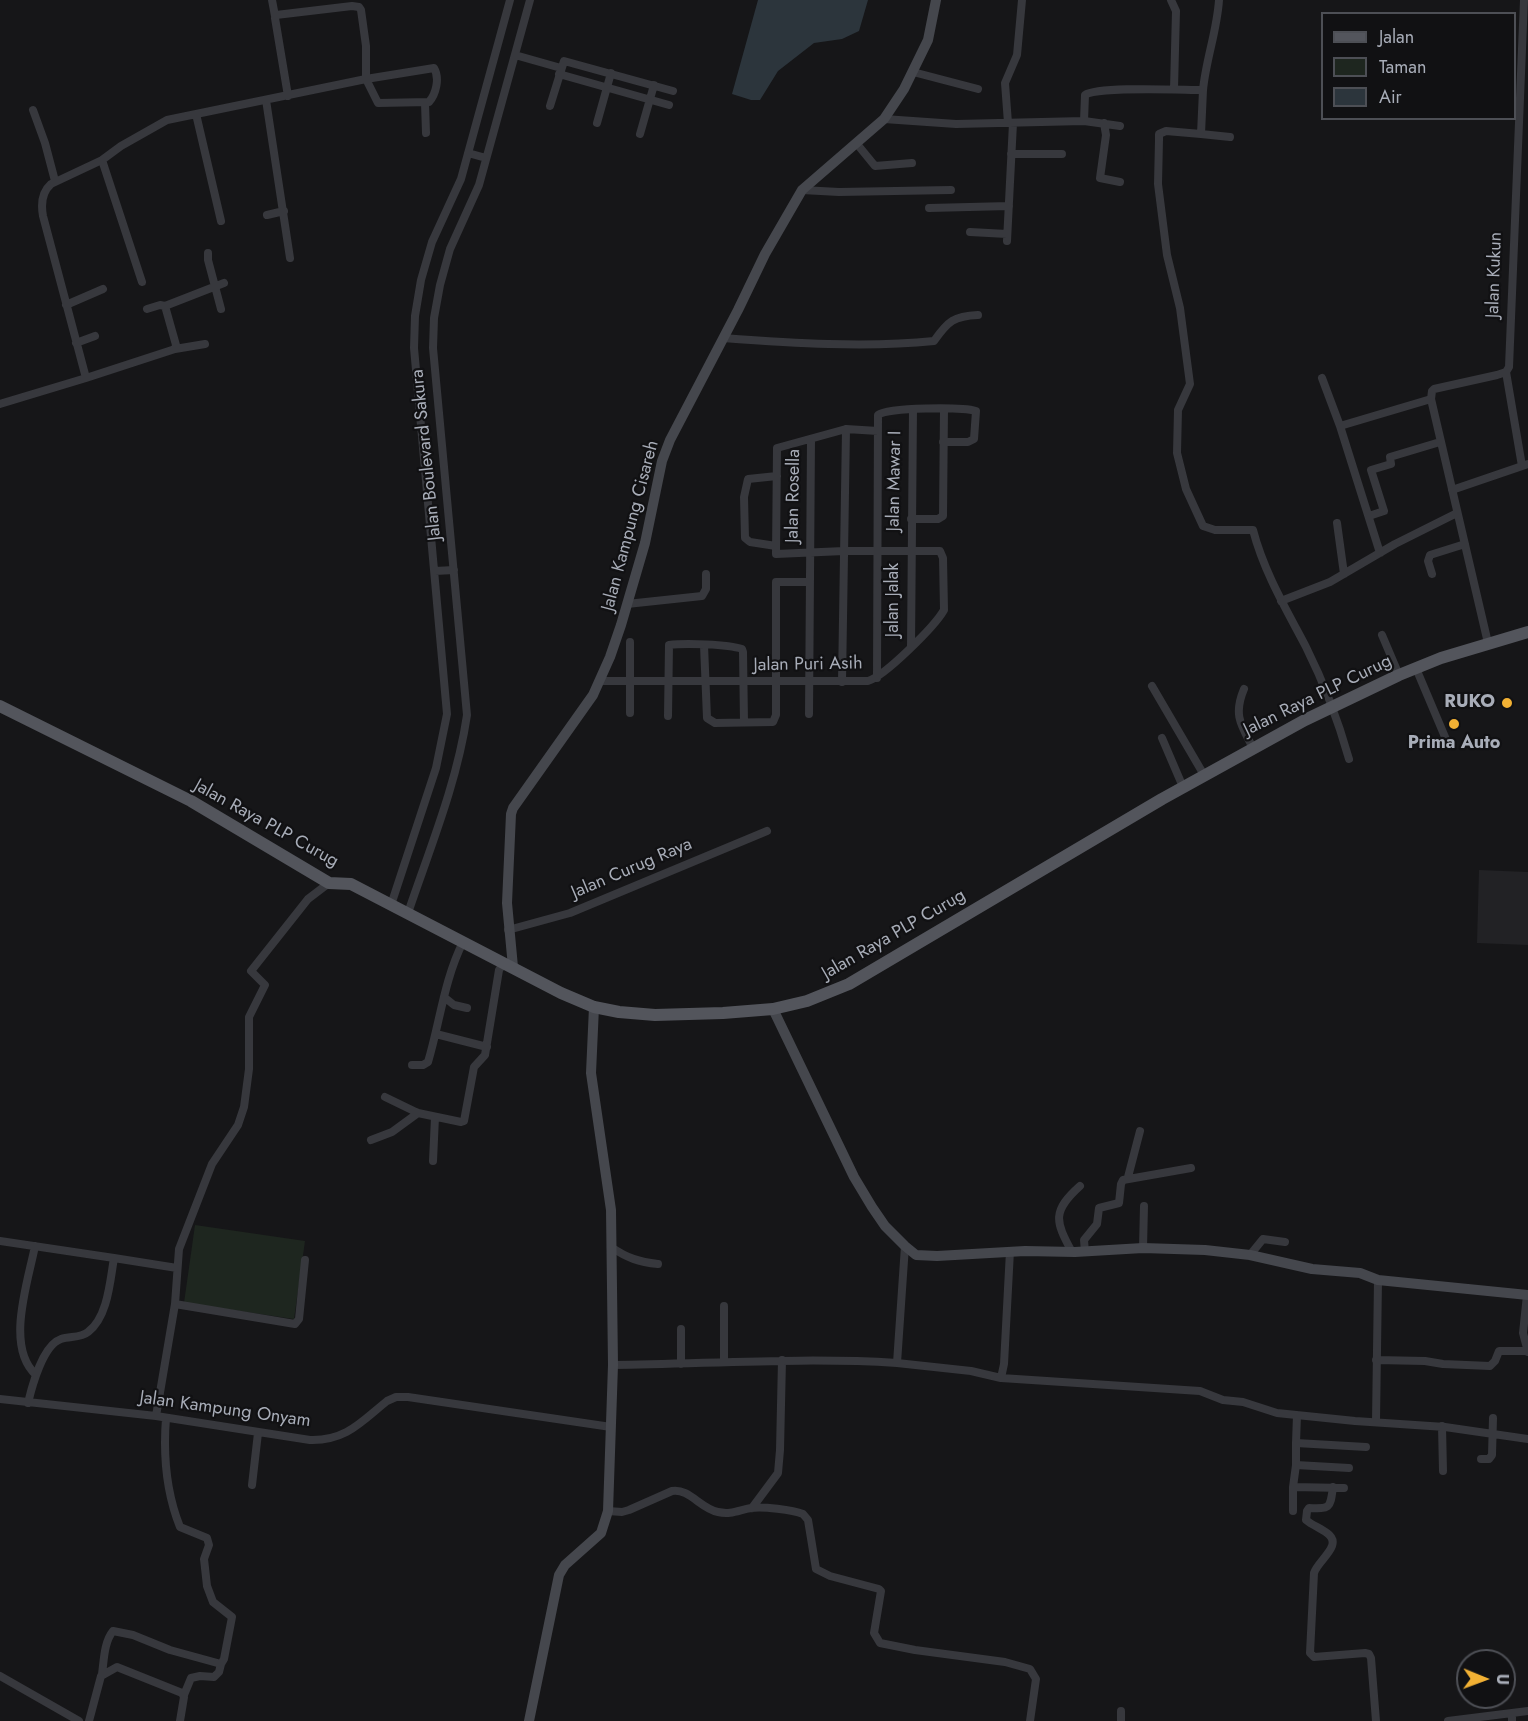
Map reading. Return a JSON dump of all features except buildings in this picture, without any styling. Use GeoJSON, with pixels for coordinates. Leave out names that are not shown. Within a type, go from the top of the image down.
{"type":"FeatureCollection","features":[{"type":"Feature","properties":{"kind":"main road","name":"Jalan Raya PLP Curug"},"geometry":{"type":"LineString","coordinates":[[0,706],[191,801],[329,883],[351,884],[561,993],[594,1007],[637,1014],[697,1015],[773,1009],[807,1001],[849,984],[1204,775],[1333,706],[1399,675],[1450,655],[1528,632]]}},
{"type":"Feature","properties":{"kind":"street"},"geometry":{"type":"LineString","coordinates":[[272,0],[288,96]]}},
{"type":"Feature","properties":{"kind":"street","name":"Jalan Boulevard Sakura"},"geometry":{"type":"LineString","coordinates":[[391,905],[436,768],[447,714],[414,348],[415,316],[421,280],[432,242],[450,207],[468,153],[510,0]]}},
{"type":"Feature","properties":{"kind":"street","name":"Jalan Boulevard Sakura"},"geometry":{"type":"LineString","coordinates":[[408,913],[454,774],[467,715],[433,348],[434,318],[450,249],[479,185],[530,0]]}},
{"type":"Feature","properties":{"kind":"street","name":"Jalan Kampung Cisareh"},"geometry":{"type":"LineString","coordinates":[[508,965],[509,828],[513,808],[593,695],[600,681],[616,641],[645,543],[665,452],[765,254],[802,190],[884,119],[928,40],[936,0]]}},
{"type":"Feature","properties":{"kind":"street"},"geometry":{"type":"LineString","coordinates":[[970,232],[1007,237],[1011,154],[1005,84],[1017,55],[1022,0]]}},
{"type":"Feature","properties":{"kind":"street"},"geometry":{"type":"LineString","coordinates":[[1171,0],[1176,11],[1174,89]]}},
{"type":"Feature","properties":{"kind":"street"},"geometry":{"type":"LineString","coordinates":[[1201,134],[1204,76],[1217,24],[1219,0]]}},
{"type":"Feature","properties":{"kind":"street","name":"Jalan Kukun"},"geometry":{"type":"LineString","coordinates":[[1524,0],[1509,359],[1506,372],[1525,465]]}},
{"type":"Feature","properties":{"kind":"street"},"geometry":{"type":"LineString","coordinates":[[86,378],[41,208],[47,188],[55,181],[102,160],[121,146],[167,120],[366,79],[434,68],[437,74],[435,95],[425,104],[378,102],[366,79],[366,46],[361,10],[358,7],[275,16]]}},
{"type":"Feature","properties":{"kind":"street"},"geometry":{"type":"LineString","coordinates":[[515,55],[607,87],[669,105]]}},
{"type":"Feature","properties":{"kind":"street"},"geometry":{"type":"LineString","coordinates":[[550,106],[563,62],[567,61],[673,91]]}},
{"type":"Feature","properties":{"kind":"street"},"geometry":{"type":"LineString","coordinates":[[912,72],[978,89]]}},
{"type":"Feature","properties":{"kind":"street"},"geometry":{"type":"LineString","coordinates":[[597,123],[610,73]]}},
{"type":"Feature","properties":{"kind":"street"},"geometry":{"type":"LineString","coordinates":[[640,134],[654,85]]}},
{"type":"Feature","properties":{"kind":"street"},"geometry":{"type":"LineString","coordinates":[[1084,121],[1084,95],[1088,93],[1203,90]]}},
{"type":"Feature","properties":{"kind":"street"},"geometry":{"type":"LineString","coordinates":[[266,100],[290,258]]}},
{"type":"Feature","properties":{"kind":"street"},"geometry":{"type":"LineString","coordinates":[[425,104],[426,134]]}},
{"type":"Feature","properties":{"kind":"street"},"geometry":{"type":"LineString","coordinates":[[33,110],[55,181]]}},
{"type":"Feature","properties":{"kind":"street"},"geometry":{"type":"LineString","coordinates":[[196,114],[221,221]]}},
{"type":"Feature","properties":{"kind":"street"},"geometry":{"type":"LineString","coordinates":[[884,119],[956,124],[1084,121],[1120,126]]}},
{"type":"Feature","properties":{"kind":"street"},"geometry":{"type":"LineString","coordinates":[[1104,123],[1106,135],[1100,178],[1120,182]]}},
{"type":"Feature","properties":{"kind":"street"},"geometry":{"type":"LineString","coordinates":[[1230,137],[1166,131],[1161,132],[1159,140],[1158,184],[1167,255],[1180,308],[1190,384],[1178,410],[1177,453],[1186,489],[1203,526],[1215,530],[1253,530],[1268,576],[1306,647],[1333,706],[1349,759]]}},
{"type":"Feature","properties":{"kind":"street"},"geometry":{"type":"LineString","coordinates":[[857,144],[871,164],[875,166],[912,163]]}},
{"type":"Feature","properties":{"kind":"street"},"geometry":{"type":"LineString","coordinates":[[468,153],[486,158]]}},
{"type":"Feature","properties":{"kind":"street"},"geometry":{"type":"LineString","coordinates":[[1011,154],[1062,154]]}},
{"type":"Feature","properties":{"kind":"street"},"geometry":{"type":"LineString","coordinates":[[102,160],[142,282]]}},
{"type":"Feature","properties":{"kind":"street"},"geometry":{"type":"LineString","coordinates":[[802,190],[838,192],[951,190]]}},
{"type":"Feature","properties":{"kind":"street"},"geometry":{"type":"LineString","coordinates":[[928,208],[1009,206]]}},
{"type":"Feature","properties":{"kind":"street"},"geometry":{"type":"LineString","coordinates":[[267,215],[284,211]]}},
{"type":"Feature","properties":{"kind":"street"},"geometry":{"type":"LineString","coordinates":[[208,253],[208,260],[219,285],[221,309]]}},
{"type":"Feature","properties":{"kind":"street"},"geometry":{"type":"LineString","coordinates":[[147,309],[160,305],[165,306],[219,285]]}},
{"type":"Feature","properties":{"kind":"street"},"geometry":{"type":"LineString","coordinates":[[66,305],[103,289]]}},
{"type":"Feature","properties":{"kind":"street"},"geometry":{"type":"LineString","coordinates":[[165,306],[176,345],[175,349]]}},
{"type":"Feature","properties":{"kind":"street"},"geometry":{"type":"LineString","coordinates":[[723,338],[818,343],[914,343],[934,341],[945,325],[953,319],[978,315]]}},
{"type":"Feature","properties":{"kind":"street"},"geometry":{"type":"LineString","coordinates":[[76,343],[95,336]]}},
{"type":"Feature","properties":{"kind":"street"},"geometry":{"type":"LineString","coordinates":[[0,404],[175,349],[205,344]]}},
{"type":"Feature","properties":{"kind":"street"},"geometry":{"type":"LineString","coordinates":[[1488,643],[1431,399],[1434,389],[1506,372]]}},
{"type":"Feature","properties":{"kind":"street"},"geometry":{"type":"LineString","coordinates":[[1322,378],[1341,426],[1380,553]]}},
{"type":"Feature","properties":{"kind":"street"},"geometry":{"type":"LineString","coordinates":[[1341,426],[1431,399]]}},
{"type":"Feature","properties":{"kind":"street"},"geometry":{"type":"LineString","coordinates":[[877,678],[880,413],[913,409],[974,410],[976,414],[974,439],[969,442],[943,442]]}},
{"type":"Feature","properties":{"kind":"street","name":"Jalan Mawar I"},"geometry":{"type":"LineString","coordinates":[[911,552],[913,409]]}},
{"type":"Feature","properties":{"kind":"street"},"geometry":{"type":"LineString","coordinates":[[911,519],[938,519],[943,516],[944,409]]}},
{"type":"Feature","properties":{"kind":"street"},"geometry":{"type":"LineString","coordinates":[[776,550],[777,448],[846,429],[878,431]]}},
{"type":"Feature","properties":{"kind":"street"},"geometry":{"type":"LineString","coordinates":[[842,682],[846,429]]}},
{"type":"Feature","properties":{"kind":"street","name":"Jalan Rosella"},"geometry":{"type":"LineString","coordinates":[[809,714],[811,439]]}},
{"type":"Feature","properties":{"kind":"street"},"geometry":{"type":"LineString","coordinates":[[1369,516],[1384,511],[1371,470],[1391,464],[1390,457],[1440,442]]}},
{"type":"Feature","properties":{"kind":"street"},"geometry":{"type":"LineString","coordinates":[[1452,490],[1525,465]]}},
{"type":"Feature","properties":{"kind":"street","name":"Jalan Puri Asih"},"geometry":{"type":"LineString","coordinates":[[600,681],[868,681],[877,678],[911,647],[944,610],[942,553],[940,551],[810,553],[776,550],[747,540],[744,497],[748,479],[777,476]]}},
{"type":"Feature","properties":{"kind":"street"},"geometry":{"type":"LineString","coordinates":[[1281,601],[1330,582],[1407,537],[1457,513]]}},
{"type":"Feature","properties":{"kind":"street"},"geometry":{"type":"LineString","coordinates":[[1338,523],[1344,574]]}},
{"type":"Feature","properties":{"kind":"street"},"geometry":{"type":"LineString","coordinates":[[1432,574],[1428,561],[1430,555],[1465,544]]}},
{"type":"Feature","properties":{"kind":"street","name":"Jalan Jalak"},"geometry":{"type":"LineString","coordinates":[[911,552],[911,647]]}},
{"type":"Feature","properties":{"kind":"street"},"geometry":{"type":"LineString","coordinates":[[435,571],[454,570]]}},
{"type":"Feature","properties":{"kind":"street"},"geometry":{"type":"LineString","coordinates":[[627,604],[702,596],[706,589],[706,574]]}},
{"type":"Feature","properties":{"kind":"street"},"geometry":{"type":"LineString","coordinates":[[704,645],[707,718],[710,721],[773,722],[776,719],[776,582],[810,582]]}},
{"type":"Feature","properties":{"kind":"street"},"geometry":{"type":"LineString","coordinates":[[1382,635],[1399,675]]}},
{"type":"Feature","properties":{"kind":"street"},"geometry":{"type":"LineString","coordinates":[[630,642],[630,713]]}},
{"type":"Feature","properties":{"kind":"street"},"geometry":{"type":"LineString","coordinates":[[668,716],[669,645],[704,645],[742,649],[744,656],[742,682],[744,722]]}},
{"type":"Feature","properties":{"kind":"street"},"geometry":{"type":"LineString","coordinates":[[1419,668],[1418,673],[1448,744]]}},
{"type":"Feature","properties":{"kind":"street"},"geometry":{"type":"LineString","coordinates":[[1152,686],[1204,775]]}},
{"type":"Feature","properties":{"kind":"street"},"geometry":{"type":"LineString","coordinates":[[1244,689],[1238,704],[1238,714],[1240,724],[1253,748]]}},
{"type":"Feature","properties":{"kind":"street"},"geometry":{"type":"LineString","coordinates":[[1162,738],[1184,787]]}},
{"type":"Feature","properties":{"kind":"street","name":"Jalan Curug Raya"},"geometry":{"type":"LineString","coordinates":[[508,930],[570,913],[766,831]]}},
{"type":"Feature","properties":{"kind":"street"},"geometry":{"type":"LineString","coordinates":[[156,1416],[175,1304],[179,1249],[212,1164],[238,1125],[244,1107],[249,1069],[249,1017],[265,985],[251,971],[308,899],[329,883]]}},
{"type":"Feature","properties":{"kind":"street"},"geometry":{"type":"LineString","coordinates":[[412,1065],[423,1065],[428,1062],[452,965],[463,942]]}},
{"type":"Feature","properties":{"kind":"street"},"geometry":{"type":"LineString","coordinates":[[385,1097],[418,1113],[461,1122],[464,1120],[474,1067],[485,1055],[487,1047],[499,970],[508,965]]}},
{"type":"Feature","properties":{"kind":"street"},"geometry":{"type":"LineString","coordinates":[[444,997],[453,1005],[467,1008]]}},
{"type":"Feature","properties":{"kind":"street"},"geometry":{"type":"LineString","coordinates":[[530,1721],[556,1581],[566,1565],[601,1533],[608,1511],[613,1365],[611,1210],[591,1073],[594,1007]]}},
{"type":"Feature","properties":{"kind":"street"},"geometry":{"type":"LineString","coordinates":[[773,1009],[854,1177],[878,1217],[916,1255],[1010,1251],[1085,1252],[1143,1248],[1205,1250],[1250,1255],[1312,1269],[1360,1273],[1378,1280],[1527,1295],[1523,1333],[1528,1352],[1499,1351],[1490,1366],[1376,1360]]}},
{"type":"Feature","properties":{"kind":"street"},"geometry":{"type":"LineString","coordinates":[[436,1034],[487,1047]]}},
{"type":"Feature","properties":{"kind":"street"},"geometry":{"type":"LineString","coordinates":[[371,1140],[392,1132],[418,1113]]}},
{"type":"Feature","properties":{"kind":"street"},"geometry":{"type":"LineString","coordinates":[[432,1161],[435,1117]]}},
{"type":"Feature","properties":{"kind":"street"},"geometry":{"type":"LineString","coordinates":[[1128,1177],[1140,1131]]}},
{"type":"Feature","properties":{"kind":"street"},"geometry":{"type":"LineString","coordinates":[[1085,1252],[1084,1240],[1096,1226],[1099,1208],[1119,1203],[1122,1181],[1128,1177],[1191,1168]]}},
{"type":"Feature","properties":{"kind":"street"},"geometry":{"type":"LineString","coordinates":[[1072,1252],[1059,1225],[1059,1218],[1064,1200],[1080,1186]]}},
{"type":"Feature","properties":{"kind":"street"},"geometry":{"type":"LineString","coordinates":[[1143,1248],[1144,1206]]}},
{"type":"Feature","properties":{"kind":"street"},"geometry":{"type":"LineString","coordinates":[[1250,1255],[1263,1239],[1285,1242]]}},
{"type":"Feature","properties":{"kind":"street"},"geometry":{"type":"LineString","coordinates":[[0,1241],[177,1268]]}},
{"type":"Feature","properties":{"kind":"street"},"geometry":{"type":"LineString","coordinates":[[35,1246],[21,1319],[22,1352],[26,1363],[36,1375]]}},
{"type":"Feature","properties":{"kind":"street"},"geometry":{"type":"LineString","coordinates":[[897,1363],[905,1246]]}},
{"type":"Feature","properties":{"kind":"street"},"geometry":{"type":"LineString","coordinates":[[611,1247],[627,1257],[658,1264]]}},
{"type":"Feature","properties":{"kind":"street"},"geometry":{"type":"LineString","coordinates":[[1001,1378],[1004,1364],[1010,1251]]}},
{"type":"Feature","properties":{"kind":"street"},"geometry":{"type":"LineString","coordinates":[[28,1403],[36,1375],[51,1346],[59,1339],[84,1335],[93,1327],[105,1304],[114,1258]]}},
{"type":"Feature","properties":{"kind":"street"},"geometry":{"type":"LineString","coordinates":[[175,1304],[295,1324],[300,1319],[305,1260]]}},
{"type":"Feature","properties":{"kind":"street"},"geometry":{"type":"LineString","coordinates":[[1376,1421],[1378,1280]]}},
{"type":"Feature","properties":{"kind":"street"},"geometry":{"type":"LineString","coordinates":[[723,1306],[724,1361]]}},
{"type":"Feature","properties":{"kind":"street"},"geometry":{"type":"LineString","coordinates":[[681,1329],[681,1364]]}},
{"type":"Feature","properties":{"kind":"street"},"geometry":{"type":"LineString","coordinates":[[613,1365],[782,1360],[897,1363],[970,1371],[1001,1378],[1200,1391],[1223,1400],[1243,1402],[1263,1410],[1297,1415],[1442,1426],[1528,1438]]}},
{"type":"Feature","properties":{"kind":"street"},"geometry":{"type":"LineString","coordinates":[[752,1508],[778,1473],[782,1360]]}},
{"type":"Feature","properties":{"kind":"street","name":"Jalan Kampung Onyam"},"geometry":{"type":"LineString","coordinates":[[0,1399],[156,1416],[310,1440],[345,1435],[387,1401],[396,1397],[408,1396],[611,1427]]}},
{"type":"Feature","properties":{"kind":"street"},"geometry":{"type":"LineString","coordinates":[[1293,1511],[1297,1415]]}},
{"type":"Feature","properties":{"kind":"street"},"geometry":{"type":"LineString","coordinates":[[166,1418],[165,1450],[170,1502],[180,1527],[207,1538],[209,1545],[204,1559],[207,1586],[213,1602],[232,1617],[224,1659],[219,1672],[214,1677],[191,1678],[184,1695],[180,1721]]}},
{"type":"Feature","properties":{"kind":"street"},"geometry":{"type":"LineString","coordinates":[[1481,1459],[1491,1458],[1493,1418]]}},
{"type":"Feature","properties":{"kind":"street"},"geometry":{"type":"LineString","coordinates":[[1442,1426],[1443,1471]]}},
{"type":"Feature","properties":{"kind":"street"},"geometry":{"type":"LineString","coordinates":[[252,1485],[258,1433]]}},
{"type":"Feature","properties":{"kind":"street"},"geometry":{"type":"LineString","coordinates":[[1296,1443],[1366,1447]]}},
{"type":"Feature","properties":{"kind":"street"},"geometry":{"type":"LineString","coordinates":[[1296,1466],[1349,1468]]}},
{"type":"Feature","properties":{"kind":"street"},"geometry":{"type":"LineString","coordinates":[[1293,1487],[1344,1488]]}},
{"type":"Feature","properties":{"kind":"street"},"geometry":{"type":"LineString","coordinates":[[1333,1487],[1331,1504],[1328,1507],[1325,1509],[1309,1508],[1306,1511],[1306,1520],[1328,1533],[1333,1544],[1314,1573],[1311,1655],[1314,1657],[1369,1654],[1376,1721]]}},
{"type":"Feature","properties":{"kind":"street"},"geometry":{"type":"LineString","coordinates":[[608,1511],[629,1510],[679,1490],[717,1512],[740,1512],[752,1508],[803,1514],[808,1520],[816,1569],[830,1576],[881,1591],[874,1633],[880,1643],[997,1661],[1030,1669],[1036,1678],[1030,1721]]}},
{"type":"Feature","properties":{"kind":"street"},"geometry":{"type":"LineString","coordinates":[[89,1721],[102,1674],[105,1650],[112,1631],[133,1635],[170,1650],[221,1664]]}},
{"type":"Feature","properties":{"kind":"street"},"geometry":{"type":"LineString","coordinates":[[102,1674],[119,1667],[184,1695]]}},
{"type":"Feature","properties":{"kind":"street"},"geometry":{"type":"LineString","coordinates":[[0,1676],[79,1721]]}},
{"type":"Feature","properties":{"kind":"street"},"geometry":{"type":"LineString","coordinates":[[1121,1711],[1121,1721]]}},
{"type":"Feature","properties":{"kind":"street"},"geometry":{"type":"LineString","coordinates":[[1448,1721],[1512,1717],[1528,1711]]}},
{"type":"Feature","properties":{"kind":"shaded area"},"geometry":{"type":"Polygon","coordinates":[[[1479,870],[1528,872],[1528,945],[1477,943],[1479,870]]]}},
{"type":"Feature","properties":{"kind":"green space"},"geometry":{"type":"Polygon","coordinates":[[[195,1225],[305,1241],[294,1319],[184,1303],[195,1225]]]}},
{"type":"Feature","properties":{"kind":"water"},"geometry":{"type":"Polygon","coordinates":[[[758,0],[868,0],[859,31],[842,39],[814,43],[778,71],[760,100],[751,100],[732,94],[758,0]]]}},
{"type":"Feature","properties":{"kind":"place","name":"RUKO"},"geometry":{"type":"Point","coordinates":[1507,703]}},
{"type":"Feature","properties":{"kind":"place","name":"Prima Auto"},"geometry":{"type":"Point","coordinates":[1454,724]}}]}
